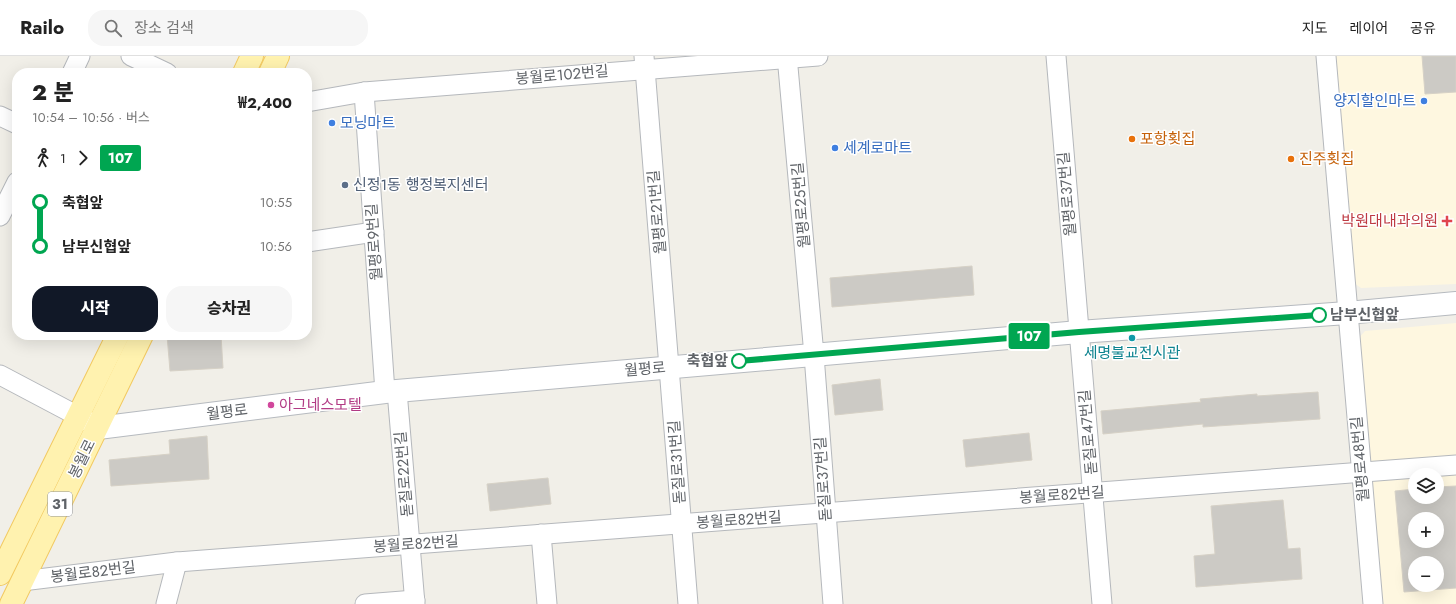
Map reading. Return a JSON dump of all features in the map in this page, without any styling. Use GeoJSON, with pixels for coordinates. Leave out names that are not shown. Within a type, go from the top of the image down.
{"type":"FeatureCollection","features":[{"type":"Feature","properties":{"kind":"main road"},"geometry":{"type":"LineString","coordinates":[[247,68],[252,56]]}},
{"type":"Feature","properties":{"kind":"main road"},"geometry":{"type":"LineString","coordinates":[[272,68],[278,56]]}},
{"type":"Feature","properties":{"kind":"main road","name":"월평로"},"geometry":{"type":"LineString","coordinates":[[98,428],[391,391],[1079,332],[1347,313],[1456,303]]}},
{"type":"Feature","properties":{"kind":"main road"},"geometry":{"type":"LineString","coordinates":[[22,581],[0,573],[116,340]]}},
{"type":"Feature","properties":{"kind":"main road","name":"봉월로"},"geometry":{"type":"LineString","coordinates":[[11,604],[140,340]]}},
{"type":"Feature","properties":{"kind":"street"},"geometry":{"type":"LineString","coordinates":[[74,68],[80,56]]}},
{"type":"Feature","properties":{"kind":"street"},"geometry":{"type":"LineString","coordinates":[[131,56],[156,68]]}},
{"type":"Feature","properties":{"kind":"street","name":"봉월로102번길"},"geometry":{"type":"LineString","coordinates":[[312,101],[364,92],[645,62],[818,56]]}},
{"type":"Feature","properties":{"kind":"street","name":"월평로37번길"},"geometry":{"type":"LineString","coordinates":[[1056,56],[1079,332]]}},
{"type":"Feature","properties":{"kind":"street","name":"월평로48번길"},"geometry":{"type":"LineString","coordinates":[[1326,56],[1373,604]]}},
{"type":"Feature","properties":{"kind":"street","name":"월평로25번길"},"geometry":{"type":"LineString","coordinates":[[787,58],[814,355]]}},
{"type":"Feature","properties":{"kind":"street","name":"월평로21번길"},"geometry":{"type":"LineString","coordinates":[[645,62],[670,367]]}},
{"type":"Feature","properties":{"kind":"street","name":"월평로9번길"},"geometry":{"type":"LineString","coordinates":[[364,92],[374,232],[391,391]]}},
{"type":"Feature","properties":{"kind":"street"},"geometry":{"type":"LineString","coordinates":[[0,116],[12,122]]}},
{"type":"Feature","properties":{"kind":"street"},"geometry":{"type":"LineString","coordinates":[[0,216],[12,192]]}},
{"type":"Feature","properties":{"kind":"street"},"geometry":{"type":"LineString","coordinates":[[312,241],[374,232]]}},
{"type":"Feature","properties":{"kind":"street","name":"돋질로47번길"},"geometry":{"type":"LineString","coordinates":[[1079,332],[1102,604]]}},
{"type":"Feature","properties":{"kind":"street","name":"돋질로37번길"},"geometry":{"type":"LineString","coordinates":[[814,355],[832,604]]}},
{"type":"Feature","properties":{"kind":"street","name":"돋질로31번길"},"geometry":{"type":"LineString","coordinates":[[670,367],[688,604]]}},
{"type":"Feature","properties":{"kind":"street"},"geometry":{"type":"LineString","coordinates":[[0,375],[98,428]]}},
{"type":"Feature","properties":{"kind":"street","name":"돋질로22번길"},"geometry":{"type":"LineString","coordinates":[[391,391],[410,544],[415,602]]}},
{"type":"Feature","properties":{"kind":"street","name":"봉월로82번길"},"geometry":{"type":"LineString","coordinates":[[22,581],[178,562],[1456,465]]}},
{"type":"Feature","properties":{"kind":"street"},"geometry":{"type":"LineString","coordinates":[[541,534],[547,604]]}},
{"type":"Feature","properties":{"kind":"street"},"geometry":{"type":"LineString","coordinates":[[166,604],[178,562]]}},
{"type":"Feature","properties":{"kind":"street"},"geometry":{"type":"LineString","coordinates":[[365,604],[415,602]]}},
{"type":"Feature","properties":{"kind":"shaded area"},"geometry":{"type":"Polygon","coordinates":[[[1331,56],[1456,56],[1456,284],[1361,288],[1348,279],[1331,56]]]}},
{"type":"Feature","properties":{"kind":"shaded area"},"geometry":{"type":"Polygon","coordinates":[[[1456,323],[1456,604],[1383,604],[1355,342],[1365,331],[1456,323]]]}},
{"type":"Feature","properties":{"kind":"building"},"geometry":{"type":"Polygon","coordinates":[[[1422,56],[1456,56],[1456,92],[1425,94],[1422,56]]]}},
{"type":"Feature","properties":{"kind":"building"},"geometry":{"type":"Polygon","coordinates":[[[972,266],[974,295],[832,307],[830,278],[972,266]]]}},
{"type":"Feature","properties":{"kind":"building"},"geometry":{"type":"Polygon","coordinates":[[[167,340],[221,340],[223,368],[170,371],[167,340]]]}},
{"type":"Feature","properties":{"kind":"building"},"geometry":{"type":"Polygon","coordinates":[[[880,379],[883,410],[835,415],[832,385],[880,379]]]}},
{"type":"Feature","properties":{"kind":"building"},"geometry":{"type":"Polygon","coordinates":[[[1318,392],[1320,419],[1203,427],[1203,424],[1103,434],[1101,411],[1201,402],[1200,399],[1257,394],[1257,396],[1318,392]]]}},
{"type":"Feature","properties":{"kind":"building"},"geometry":{"type":"Polygon","coordinates":[[[1029,433],[1032,460],[966,467],[963,440],[1029,433]]]}},
{"type":"Feature","properties":{"kind":"building"},"geometry":{"type":"Polygon","coordinates":[[[207,436],[209,479],[111,486],[109,460],[170,454],[169,440],[207,436]]]}},
{"type":"Feature","properties":{"kind":"building"},"geometry":{"type":"Polygon","coordinates":[[[548,478],[551,504],[490,511],[487,484],[548,478]]]}},
{"type":"Feature","properties":{"kind":"building"},"geometry":{"type":"Polygon","coordinates":[[[1456,486],[1456,588],[1444,589],[1444,556],[1408,556],[1408,592],[1404,592],[1395,491],[1408,490],[1408,504],[1444,504],[1444,487],[1456,486]]]}},
{"type":"Feature","properties":{"kind":"building"},"geometry":{"type":"Polygon","coordinates":[[[1283,500],[1288,549],[1300,548],[1302,579],[1196,587],[1194,556],[1215,554],[1211,506],[1283,500]]]}},
{"type":"Feature","properties":{"kind":"bus line","name":"107"},"geometry":{"type":"LineString","coordinates":[[739,361],[1079,332],[1319,315]]}},
{"type":"Feature","properties":{"kind":"place","name":"양지할인마트"},"geometry":{"type":"Point","coordinates":[1424,101]}},
{"type":"Feature","properties":{"kind":"place","name":"모닝마트"},"geometry":{"type":"Point","coordinates":[332,123]}},
{"type":"Feature","properties":{"kind":"place","name":"포항횟집"},"geometry":{"type":"Point","coordinates":[1132,139]}},
{"type":"Feature","properties":{"kind":"place","name":"세계로마트"},"geometry":{"type":"Point","coordinates":[835,148]}},
{"type":"Feature","properties":{"kind":"place","name":"진주횟집"},"geometry":{"type":"Point","coordinates":[1291,159]}},
{"type":"Feature","properties":{"kind":"place","name":"신정1동 행정복지센터"},"geometry":{"type":"Point","coordinates":[345,185]}},
{"type":"Feature","properties":{"kind":"place","name":"박원대내과의원"},"geometry":{"type":"Point","coordinates":[1447,221]}},
{"type":"Feature","properties":{"kind":"place","name":"남부신협앞"},"geometry":{"type":"Point","coordinates":[1319,315]}},
{"type":"Feature","properties":{"kind":"place","name":"세명불교전시관"},"geometry":{"type":"Point","coordinates":[1132,338]}},
{"type":"Feature","properties":{"kind":"place","name":"축협앞"},"geometry":{"type":"Point","coordinates":[739,361]}},
{"type":"Feature","properties":{"kind":"place","name":"아그네스모텔"},"geometry":{"type":"Point","coordinates":[271,405]}}]}
